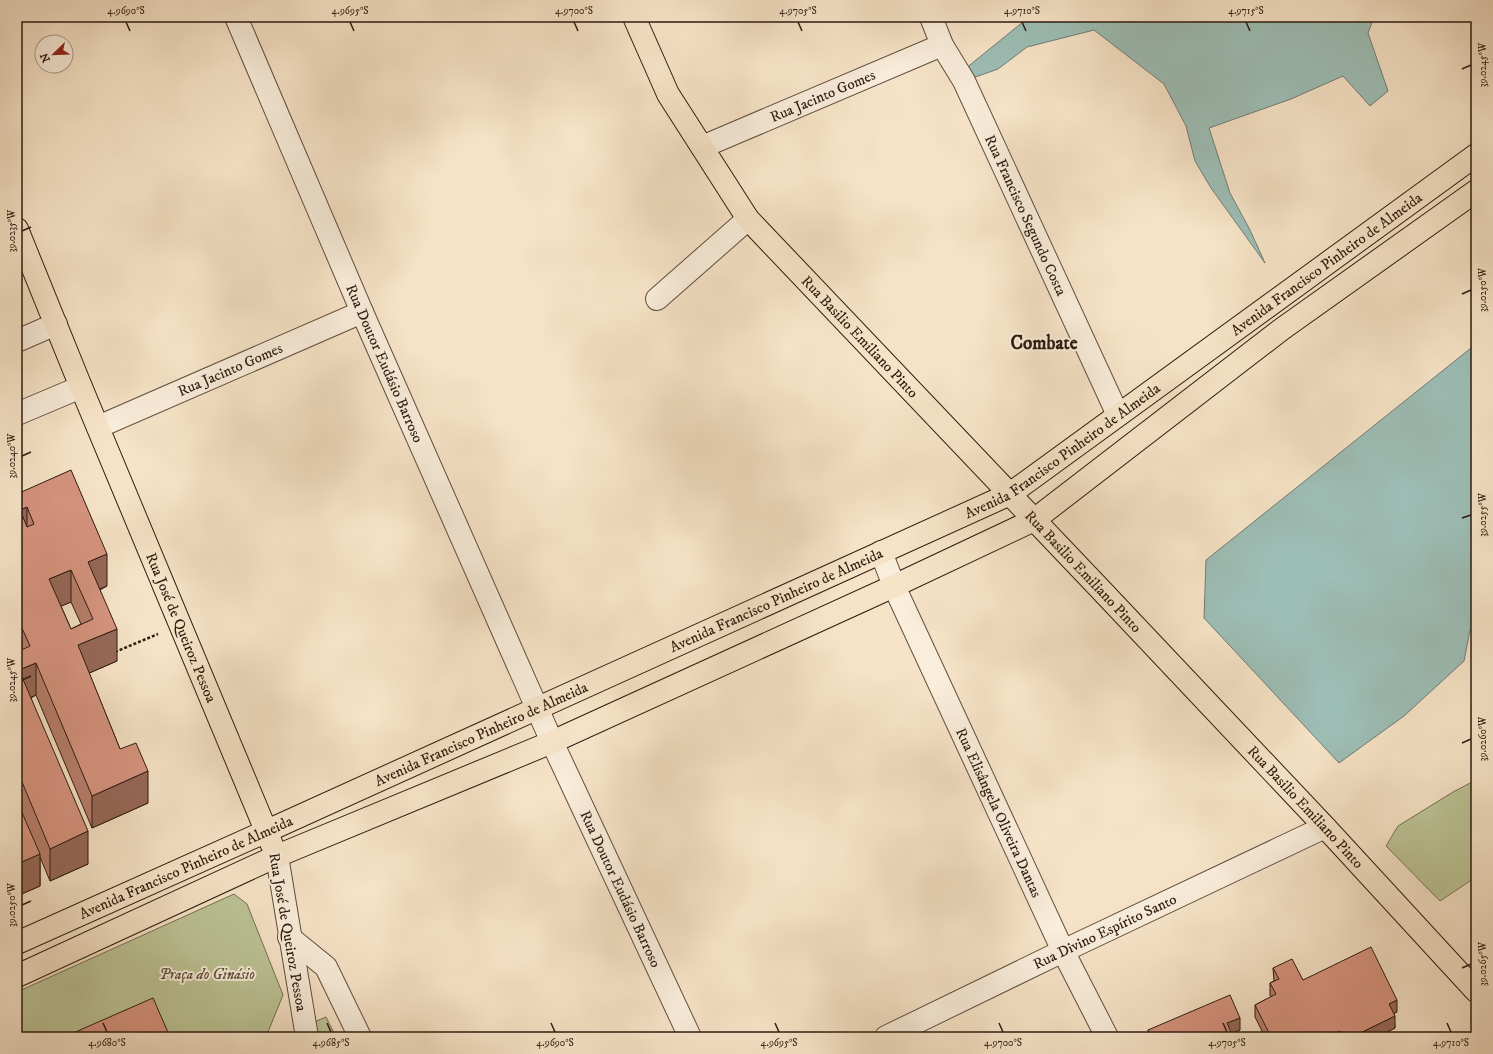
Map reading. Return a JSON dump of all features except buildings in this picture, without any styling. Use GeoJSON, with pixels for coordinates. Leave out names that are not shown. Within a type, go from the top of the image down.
{"type":"FeatureCollection","features":[{"type":"Feature","properties":{"kind":"main road","name":"Rua Basilio Emiliano Pinto"},"geometry":{"type":"LineString","coordinates":[[634,17],[668,94],[748,219],[1325,827],[1476,991]]}},
{"type":"Feature","properties":{"kind":"main road","name":"Avenida Francisco Pinheiro de Almeida"},"geometry":{"type":"LineString","coordinates":[[17,943],[267,832],[1010,494],[1476,155]]}},
{"type":"Feature","properties":{"kind":"main road","name":"Avenida Francisco Pinheiro de Almeida"},"geometry":{"type":"LineString","coordinates":[[17,976],[277,856],[552,742],[894,586],[1034,520],[1282,329],[1476,192]]}},
{"type":"Feature","properties":{"kind":"main road","name":"Rua José de Queiroz Pessoa"},"geometry":{"type":"LineString","coordinates":[[17,229],[81,387],[277,856]]}},
{"type":"Feature","properties":{"kind":"main road"},"geometry":{"type":"LineString","coordinates":[[1200,355],[1217,379]]}},
{"type":"Feature","properties":{"kind":"street","name":"Rua Doutor Eudásio Barroso"},"geometry":{"type":"LineString","coordinates":[[236,17],[362,312],[552,742],[690,1037]]}},
{"type":"Feature","properties":{"kind":"street","name":"Rua Francisco Segundo Costa"},"geometry":{"type":"LineString","coordinates":[[930,17],[942,45],[962,77],[1118,415]]}},
{"type":"Feature","properties":{"kind":"street","name":"Rua Jacinto Gomes"},"geometry":{"type":"LineString","coordinates":[[702,147],[942,45]]}},
{"type":"Feature","properties":{"kind":"street"},"geometry":{"type":"LineString","coordinates":[[657,299],[748,219]]}},
{"type":"Feature","properties":{"kind":"street","name":"Rua Jacinto Gomes"},"geometry":{"type":"LineString","coordinates":[[98,427],[362,312]]}},
{"type":"Feature","properties":{"kind":"street"},"geometry":{"type":"LineString","coordinates":[[17,341],[56,324]]}},
{"type":"Feature","properties":{"kind":"street"},"geometry":{"type":"LineString","coordinates":[[17,414],[81,387]]}},
{"type":"Feature","properties":{"kind":"street","name":"Rua Elisângela Oliveira Dantas"},"geometry":{"type":"LineString","coordinates":[[881,552],[894,586],[1063,951],[1107,1037]]}},
{"type":"Feature","properties":{"kind":"street","name":"Rua Divino Espírito Santo"},"geometry":{"type":"LineString","coordinates":[[886,1037],[1063,951],[1325,827]]}},
{"type":"Feature","properties":{"kind":"street","name":"Rua José de Queiroz Pessoa"},"geometry":{"type":"LineString","coordinates":[[277,856],[289,937],[307,1037]]}},
{"type":"Feature","properties":{"kind":"street"},"geometry":{"type":"LineString","coordinates":[[289,937],[326,967],[360,1037]]}},
{"type":"Feature","properties":{"kind":"path"},"geometry":{"type":"LineString","coordinates":[[111,654],[158,634]]}},
{"type":"Feature","properties":{"kind":"green space"},"geometry":{"type":"Polygon","coordinates":[[[1476,780],[1476,877],[1440,901],[1386,846],[1398,826],[1453,792],[1476,780]]]}},
{"type":"Feature","properties":{"kind":"green space","name":"Praça do Ginásio"},"geometry":{"type":"Polygon","coordinates":[[[234,894],[247,904],[283,995],[266,1037],[17,1037],[17,992],[234,894]]]}},
{"type":"Feature","properties":{"kind":"green space"},"geometry":{"type":"Polygon","coordinates":[[[326,1017],[336,1037],[317,1037],[314,1022],[326,1017]]]}},
{"type":"Feature","properties":{"kind":"water"},"geometry":{"type":"Polygon","coordinates":[[[1029,17],[1374,17],[1368,33],[1388,91],[1370,106],[1343,76],[1291,99],[1209,128],[1230,193],[1250,230],[1265,263],[1211,188],[1195,161],[1186,126],[1164,84],[1094,30],[1027,47],[998,69],[964,81],[960,73],[1029,17]]]}},
{"type":"Feature","properties":{"kind":"water"},"geometry":{"type":"Polygon","coordinates":[[[1476,344],[1476,632],[1470,630],[1464,661],[1404,716],[1339,763],[1204,618],[1206,560],[1476,344]]]}},
{"type":"Feature","properties":{"kind":"district","name":"Combate"},"geometry":{"type":"Point","coordinates":[1044,342]}}]}
